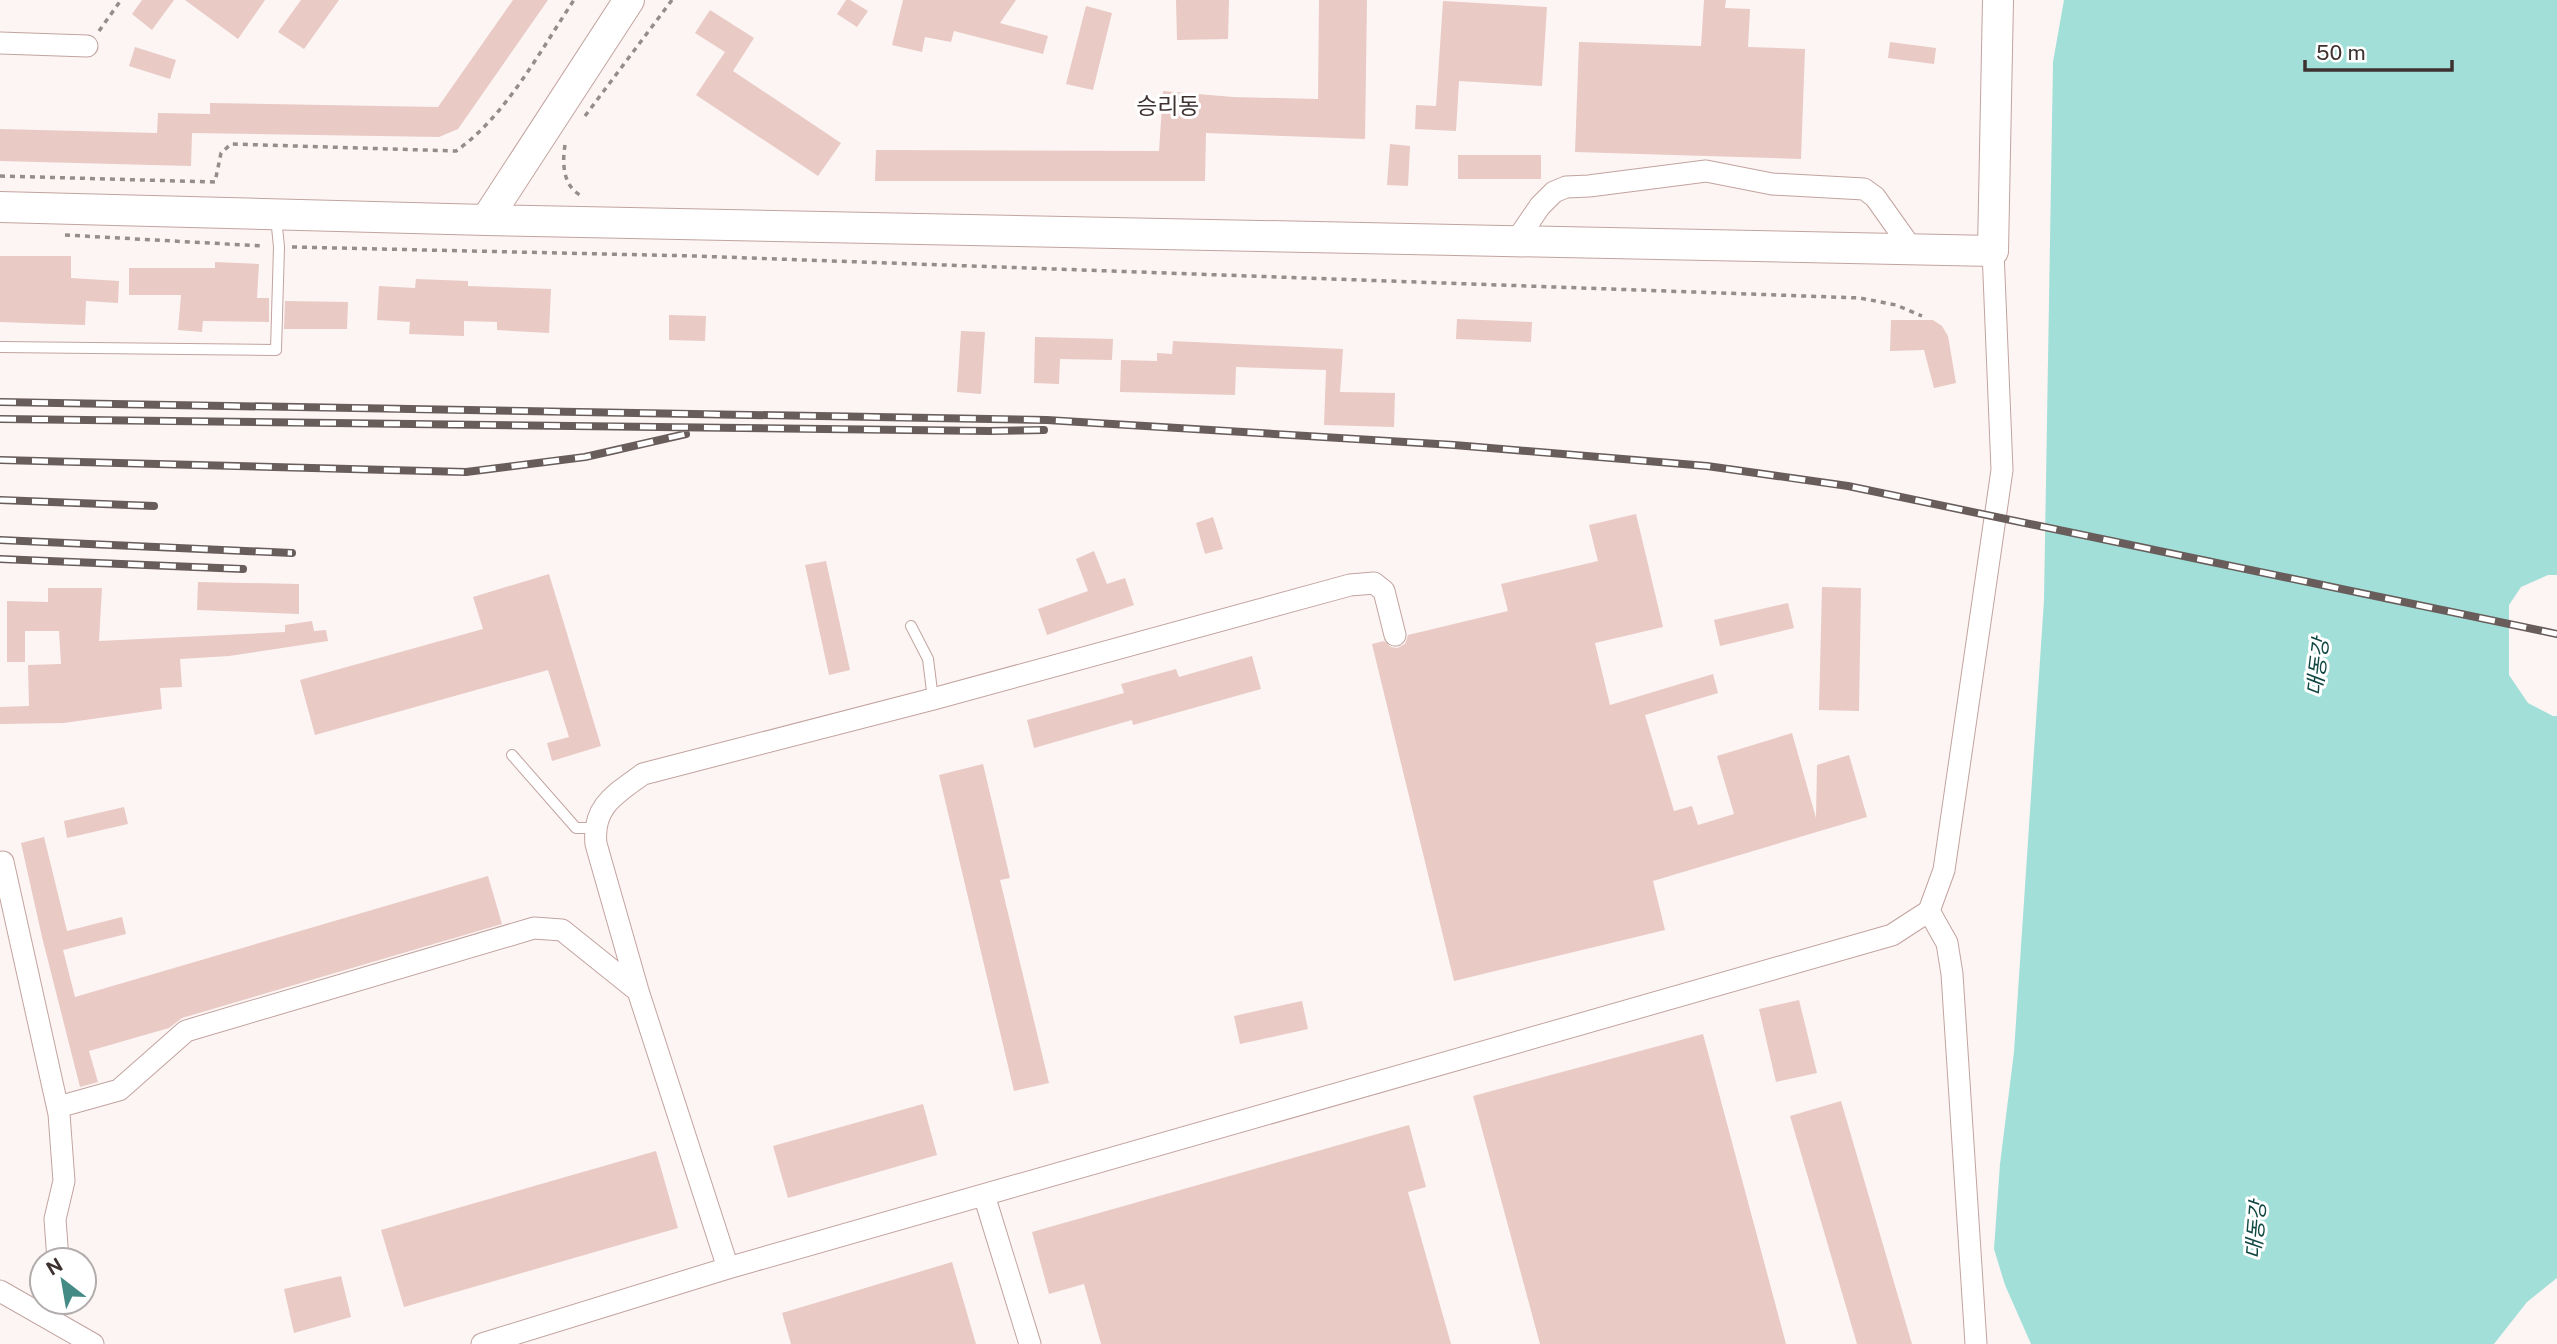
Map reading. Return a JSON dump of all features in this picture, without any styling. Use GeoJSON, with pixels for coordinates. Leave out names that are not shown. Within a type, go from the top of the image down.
{"type":"FeatureCollection","features":[{"type":"Feature","properties":{"kind":"main road"},"geometry":{"type":"LineString","coordinates":[[486,220],[629,0]]}},
{"type":"Feature","properties":{"kind":"main road"},"geometry":{"type":"LineString","coordinates":[[0,207],[486,220],[1993,251],[1998,0]]}},
{"type":"Feature","properties":{"kind":"street"},"geometry":{"type":"LineString","coordinates":[[0,43],[87,47]]}},
{"type":"Feature","properties":{"kind":"street"},"geometry":{"type":"LineString","coordinates":[[1516,241],[1541,206],[1555,192],[1566,187],[1706,171],[1772,184],[1864,189],[1875,197],[1912,249]]}},
{"type":"Feature","properties":{"kind":"street"},"geometry":{"type":"LineString","coordinates":[[482,1344],[728,1268],[1892,935],[1929,911],[1944,870],[2002,470],[1993,251]]}},
{"type":"Feature","properties":{"kind":"street"},"geometry":{"type":"LineString","coordinates":[[728,1268],[638,991],[596,844],[594,828],[605,803],[643,774],[933,699],[1350,585],[1374,583],[1384,591],[1395,635]]}},
{"type":"Feature","properties":{"kind":"street"},"geometry":{"type":"LineString","coordinates":[[3,862],[58,1107],[64,1181],[55,1219],[57,1246]]}},
{"type":"Feature","properties":{"kind":"street"},"geometry":{"type":"LineString","coordinates":[[1929,911],[1947,943],[1952,974],[1976,1344]]}},
{"type":"Feature","properties":{"kind":"street"},"geometry":{"type":"LineString","coordinates":[[58,1107],[119,1090],[186,1031],[534,928],[562,930],[638,991]]}},
{"type":"Feature","properties":{"kind":"street"},"geometry":{"type":"LineString","coordinates":[[984,1195],[1030,1344]]}},
{"type":"Feature","properties":{"kind":"street"},"geometry":{"type":"LineString","coordinates":[[0,1291],[28,1301]]}},
{"type":"Feature","properties":{"kind":"street"},"geometry":{"type":"LineString","coordinates":[[55,1316],[93,1344]]}},
{"type":"Feature","properties":{"kind":"lane"},"geometry":{"type":"LineString","coordinates":[[0,347],[276,350],[279,247],[276,215]]}},
{"type":"Feature","properties":{"kind":"lane"},"geometry":{"type":"LineString","coordinates":[[911,626],[928,659],[933,699]]}},
{"type":"Feature","properties":{"kind":"lane"},"geometry":{"type":"LineString","coordinates":[[512,755],[576,828],[594,828]]}},
{"type":"Feature","properties":{"kind":"path"},"geometry":{"type":"LineString","coordinates":[[87,47],[121,0]]}},
{"type":"Feature","properties":{"kind":"path"},"geometry":{"type":"LineString","coordinates":[[0,176],[215,182],[221,153],[231,144],[456,151],[475,138],[503,105],[574,0]]}},
{"type":"Feature","properties":{"kind":"path"},"geometry":{"type":"LineString","coordinates":[[583,119],[672,0]]}},
{"type":"Feature","properties":{"kind":"path"},"geometry":{"type":"LineString","coordinates":[[570,136],[562,160],[566,178],[578,195],[589,198]]}},
{"type":"Feature","properties":{"kind":"path"},"geometry":{"type":"LineString","coordinates":[[56,235],[279,247],[694,256],[1860,298],[1896,306],[1922,316]]}},
{"type":"Feature","properties":{"kind":"water","name":"대동강"},"geometry":{"type":"Polygon","coordinates":[[[2064,0],[2557,0],[2557,575],[2548,575],[2521,587],[2509,605],[2509,675],[2528,703],[2557,716],[2557,1278],[2527,1302],[2494,1344],[2031,1344],[2005,1285],[1994,1249],[2000,1164],[2014,1052],[2044,600],[2053,62],[2064,0]]]}},
{"type":"Feature","properties":{"kind":"building"},"geometry":{"type":"Polygon","coordinates":[[[142,0],[174,0],[152,30],[132,14],[142,0]]]}},
{"type":"Feature","properties":{"kind":"building"},"geometry":{"type":"Polygon","coordinates":[[[185,0],[265,0],[238,39],[185,0]]]}},
{"type":"Feature","properties":{"kind":"building"},"geometry":{"type":"Polygon","coordinates":[[[301,0],[339,0],[304,49],[278,32],[301,0]]]}},
{"type":"Feature","properties":{"kind":"building"},"geometry":{"type":"Polygon","coordinates":[[[513,0],[548,0],[458,129],[439,137],[192,133],[191,166],[0,161],[0,129],[157,133],[158,113],[210,114],[210,103],[438,107],[513,0]]]}},
{"type":"Feature","properties":{"kind":"building"},"geometry":{"type":"Polygon","coordinates":[[[846,0],[868,11],[857,27],[837,14],[846,0]]]}},
{"type":"Feature","properties":{"kind":"building"},"geometry":{"type":"Polygon","coordinates":[[[903,0],[1016,0],[1000,23],[1048,36],[1043,54],[954,31],[951,42],[925,37],[922,52],[892,45],[903,0]]]}},
{"type":"Feature","properties":{"kind":"building"},"geometry":{"type":"Polygon","coordinates":[[[1176,0],[1229,0],[1228,39],[1177,40],[1176,0]]]}},
{"type":"Feature","properties":{"kind":"building"},"geometry":{"type":"Polygon","coordinates":[[[1319,0],[1367,0],[1365,139],[1206,133],[1205,181],[875,181],[876,150],[1159,151],[1163,91],[1233,97],[1318,99],[1319,0]]]}},
{"type":"Feature","properties":{"kind":"building"},"geometry":{"type":"Polygon","coordinates":[[[1704,0],[1726,0],[1725,8],[1750,9],[1748,47],[1805,49],[1801,159],[1575,152],[1579,42],[1701,46],[1704,0]]]}},
{"type":"Feature","properties":{"kind":"building"},"geometry":{"type":"Polygon","coordinates":[[[1443,1],[1547,7],[1542,86],[1459,81],[1456,131],[1415,129],[1416,105],[1436,106],[1443,1]]]}},
{"type":"Feature","properties":{"kind":"building"},"geometry":{"type":"Polygon","coordinates":[[[1086,6],[1112,13],[1093,90],[1066,84],[1086,6]]]}},
{"type":"Feature","properties":{"kind":"building"},"geometry":{"type":"Polygon","coordinates":[[[710,10],[754,38],[733,71],[841,143],[818,176],[696,95],[725,52],[695,33],[710,10]]]}},
{"type":"Feature","properties":{"kind":"building"},"geometry":{"type":"Polygon","coordinates":[[[1890,42],[1936,48],[1934,64],[1888,58],[1890,42]]]}},
{"type":"Feature","properties":{"kind":"building"},"geometry":{"type":"Polygon","coordinates":[[[135,47],[176,60],[170,79],[129,66],[135,47]]]}},
{"type":"Feature","properties":{"kind":"building"},"geometry":{"type":"Polygon","coordinates":[[[1390,144],[1410,146],[1408,186],[1387,185],[1390,144]]]}},
{"type":"Feature","properties":{"kind":"building"},"geometry":{"type":"Polygon","coordinates":[[[1458,155],[1541,155],[1541,179],[1458,179],[1458,155]]]}},
{"type":"Feature","properties":{"kind":"building"},"geometry":{"type":"Polygon","coordinates":[[[0,256],[71,256],[71,278],[119,281],[118,303],[86,301],[85,325],[0,322],[0,256]]]}},
{"type":"Feature","properties":{"kind":"building"},"geometry":{"type":"Polygon","coordinates":[[[215,262],[259,264],[257,298],[269,298],[269,322],[203,321],[202,332],[178,330],[181,295],[129,295],[129,268],[215,268],[215,262]]]}},
{"type":"Feature","properties":{"kind":"building"},"geometry":{"type":"Polygon","coordinates":[[[416,279],[468,281],[468,286],[551,289],[549,333],[497,330],[497,322],[464,321],[464,336],[409,334],[410,322],[377,320],[379,286],[415,288],[416,279]]]}},
{"type":"Feature","properties":{"kind":"building"},"geometry":{"type":"Polygon","coordinates":[[[285,301],[348,302],[347,329],[284,329],[285,301]]]}},
{"type":"Feature","properties":{"kind":"building"},"geometry":{"type":"Polygon","coordinates":[[[669,315],[706,316],[705,341],[669,340],[669,315]]]}},
{"type":"Feature","properties":{"kind":"building"},"geometry":{"type":"Polygon","coordinates":[[[1457,319],[1532,322],[1531,342],[1456,339],[1457,319]]]}},
{"type":"Feature","properties":{"kind":"building"},"geometry":{"type":"Polygon","coordinates":[[[1891,320],[1933,320],[1942,326],[1948,336],[1956,383],[1934,388],[1924,350],[1890,351],[1891,320]]]}},
{"type":"Feature","properties":{"kind":"building"},"geometry":{"type":"Polygon","coordinates":[[[961,331],[985,332],[981,394],[957,392],[961,331]]]}},
{"type":"Feature","properties":{"kind":"building"},"geometry":{"type":"Polygon","coordinates":[[[1035,337],[1113,339],[1112,360],[1060,359],[1059,384],[1034,383],[1035,337]]]}},
{"type":"Feature","properties":{"kind":"building"},"geometry":{"type":"Polygon","coordinates":[[[1173,341],[1343,349],[1340,392],[1395,393],[1394,427],[1324,425],[1326,370],[1236,367],[1235,395],[1120,392],[1121,360],[1157,361],[1157,353],[1172,354],[1173,341]]]}},
{"type":"Feature","properties":{"kind":"building"},"geometry":{"type":"Polygon","coordinates":[[[1636,514],[1663,627],[1595,643],[1610,705],[1713,674],[1718,693],[1645,715],[1674,811],[1692,806],[1698,825],[1734,814],[1717,756],[1792,733],[1816,818],[1817,765],[1849,755],[1867,817],[1653,881],[1665,930],[1454,981],[1372,644],[1384,641],[1397,648],[1405,644],[1408,635],[1508,611],[1501,584],[1598,561],[1589,525],[1636,514]]]}},
{"type":"Feature","properties":{"kind":"building"},"geometry":{"type":"Polygon","coordinates":[[[1213,517],[1223,549],[1205,554],[1196,523],[1213,517]]]}},
{"type":"Feature","properties":{"kind":"building"},"geometry":{"type":"Polygon","coordinates":[[[1094,551],[1107,584],[1125,578],[1134,605],[1047,635],[1038,609],[1088,591],[1076,559],[1094,551]]]}},
{"type":"Feature","properties":{"kind":"building"},"geometry":{"type":"Polygon","coordinates":[[[826,561],[850,670],[829,675],[805,565],[826,561]]]}},
{"type":"Feature","properties":{"kind":"building"},"geometry":{"type":"Polygon","coordinates":[[[549,574],[601,746],[552,761],[547,743],[569,737],[548,670],[315,735],[300,680],[483,629],[473,597],[549,574]]]}},
{"type":"Feature","properties":{"kind":"building"},"geometry":{"type":"Polygon","coordinates":[[[198,582],[299,584],[299,614],[197,610],[198,582]]]}},
{"type":"Feature","properties":{"kind":"building"},"geometry":{"type":"Polygon","coordinates":[[[1822,587],[1861,588],[1859,711],[1819,710],[1822,587]]]}},
{"type":"Feature","properties":{"kind":"building"},"geometry":{"type":"Polygon","coordinates":[[[48,588],[102,588],[99,641],[285,632],[285,625],[312,621],[314,631],[326,630],[328,641],[229,656],[180,659],[182,687],[160,688],[162,709],[64,723],[0,724],[0,707],[29,706],[28,665],[61,664],[59,631],[25,631],[25,662],[7,662],[7,601],[48,602],[48,588]]]}},
{"type":"Feature","properties":{"kind":"building"},"geometry":{"type":"Polygon","coordinates":[[[1788,603],[1794,628],[1720,646],[1714,620],[1788,603]]]}},
{"type":"Feature","properties":{"kind":"building"},"geometry":{"type":"Polygon","coordinates":[[[1252,656],[1261,689],[1133,725],[1132,720],[1034,748],[1027,720],[1124,693],[1121,684],[1176,669],[1179,677],[1252,656]]]}},
{"type":"Feature","properties":{"kind":"building"},"geometry":{"type":"Polygon","coordinates":[[[983,764],[1010,878],[1000,880],[1049,1083],[1014,1091],[939,775],[983,764]]]}},
{"type":"Feature","properties":{"kind":"building"},"geometry":{"type":"Polygon","coordinates":[[[124,807],[128,824],[67,838],[64,821],[124,807]]]}},
{"type":"Feature","properties":{"kind":"building"},"geometry":{"type":"Polygon","coordinates":[[[44,837],[67,931],[122,917],[126,934],[63,950],[75,997],[488,876],[502,924],[182,1018],[169,1028],[89,1051],[98,1082],[80,1087],[21,843],[44,837]]]}},
{"type":"Feature","properties":{"kind":"building"},"geometry":{"type":"Polygon","coordinates":[[[1799,1000],[1817,1073],[1776,1082],[1759,1009],[1799,1000]]]}},
{"type":"Feature","properties":{"kind":"building"},"geometry":{"type":"Polygon","coordinates":[[[1302,1001],[1308,1029],[1240,1044],[1234,1016],[1302,1001]]]}},
{"type":"Feature","properties":{"kind":"building"},"geometry":{"type":"Polygon","coordinates":[[[1703,1034],[1786,1344],[1540,1344],[1473,1096],[1703,1034]]]}},
{"type":"Feature","properties":{"kind":"building"},"geometry":{"type":"Polygon","coordinates":[[[1841,1101],[1912,1344],[1857,1344],[1790,1116],[1841,1101]]]}},
{"type":"Feature","properties":{"kind":"building"},"geometry":{"type":"Polygon","coordinates":[[[923,1104],[937,1155],[788,1198],[773,1146],[923,1104]]]}},
{"type":"Feature","properties":{"kind":"building"},"geometry":{"type":"Polygon","coordinates":[[[1409,1125],[1426,1187],[1408,1192],[1451,1344],[1101,1344],[1084,1284],[1049,1294],[1032,1232],[1409,1125]]]}},
{"type":"Feature","properties":{"kind":"building"},"geometry":{"type":"Polygon","coordinates":[[[656,1151],[678,1228],[404,1307],[381,1230],[656,1151]]]}},
{"type":"Feature","properties":{"kind":"building"},"geometry":{"type":"Polygon","coordinates":[[[952,1262],[976,1344],[791,1344],[782,1313],[952,1262]]]}},
{"type":"Feature","properties":{"kind":"building"},"geometry":{"type":"Polygon","coordinates":[[[341,1276],[351,1317],[294,1333],[284,1289],[341,1276]]]}},
{"type":"Feature","properties":{"kind":"railway"},"geometry":{"type":"LineString","coordinates":[[0,402],[1047,420],[1454,445],[1707,466],[1848,486],[2557,634]]}},
{"type":"Feature","properties":{"kind":"railway"},"geometry":{"type":"LineString","coordinates":[[0,419],[1044,430]]}},
{"type":"Feature","properties":{"kind":"railway"},"geometry":{"type":"LineString","coordinates":[[0,460],[466,472],[585,457],[686,434]]}},
{"type":"Feature","properties":{"kind":"railway"},"geometry":{"type":"LineString","coordinates":[[0,500],[154,506]]}},
{"type":"Feature","properties":{"kind":"railway"},"geometry":{"type":"LineString","coordinates":[[0,540],[292,553]]}},
{"type":"Feature","properties":{"kind":"railway"},"geometry":{"type":"LineString","coordinates":[[0,559],[243,569]]}},
{"type":"Feature","properties":{"kind":"district","name":"승리동"},"geometry":{"type":"Point","coordinates":[1168,106]}}]}
